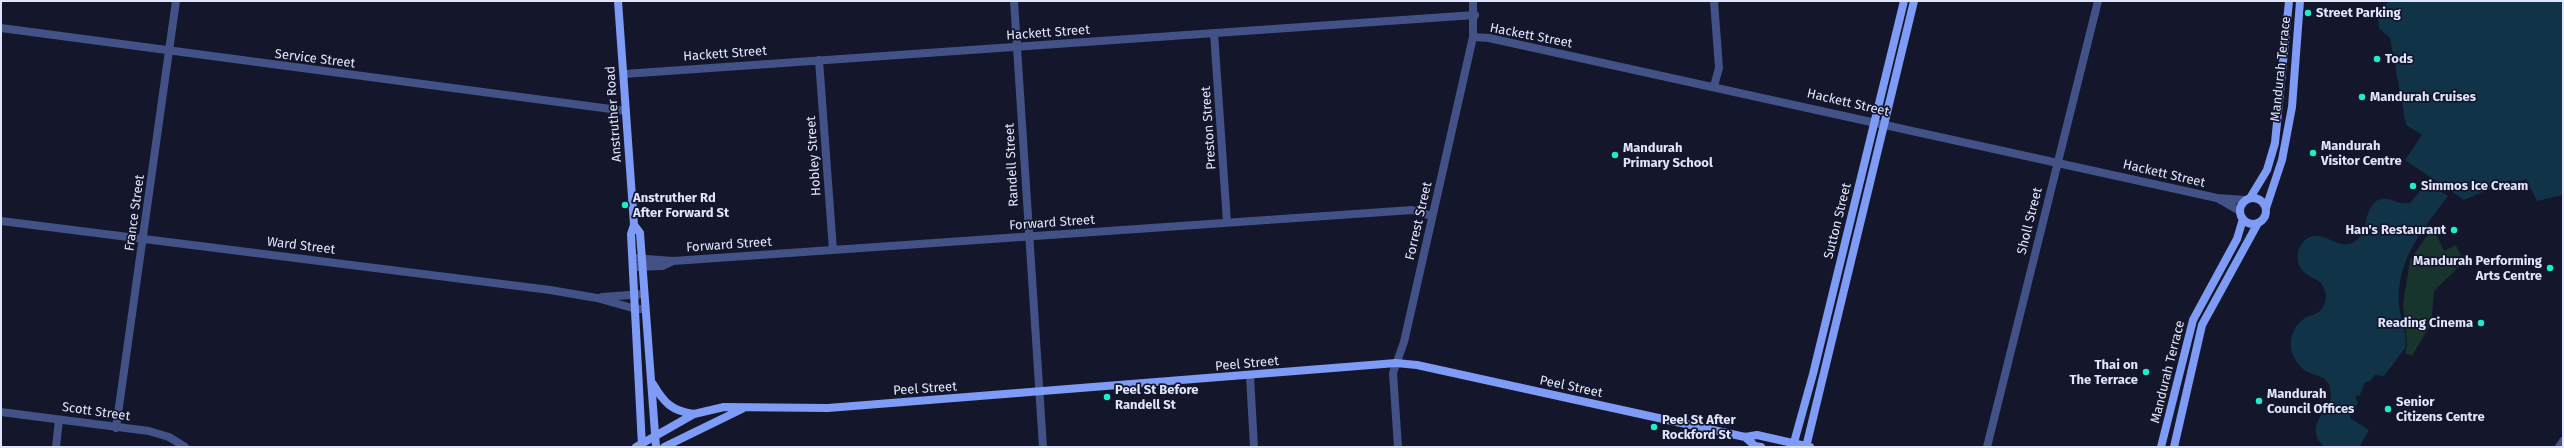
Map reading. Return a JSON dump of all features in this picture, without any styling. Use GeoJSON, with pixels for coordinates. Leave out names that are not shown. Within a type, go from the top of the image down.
{"type":"FeatureCollection","features":[{"type":"Feature","properties":{"kind":"main road","name":"Anstruther Road"},"geometry":{"type":"LineString","coordinates":[[618,1],[634,225],[631,234],[633,267],[639,294],[645,310],[652,382],[656,447]]}},
{"type":"Feature","properties":{"kind":"main road","name":"Sutton Street"},"geometry":{"type":"LineString","coordinates":[[1793,445],[1813,374],[1904,1]]}},
{"type":"Feature","properties":{"kind":"main road","name":"Sutton Street"},"geometry":{"type":"LineString","coordinates":[[1807,447],[1883,124],[1914,1]]}},
{"type":"Feature","properties":{"kind":"main road","name":"Mandurah Terrace"},"geometry":{"type":"LineString","coordinates":[[2247,199],[2267,170],[2275,143],[2289,1]]}},
{"type":"Feature","properties":{"kind":"main road","name":"Mandurah Terrace"},"geometry":{"type":"LineString","coordinates":[[2266,208],[2282,160],[2292,107],[2300,1]]}},
{"type":"Feature","properties":{"kind":"main road"},"geometry":{"type":"LineString","coordinates":[[2247,199],[2258,199],[2266,208],[2264,217],[2258,223],[2250,224],[2243,219],[2240,211],[2247,199]]}},
{"type":"Feature","properties":{"kind":"main road","name":"Mandurah Terrace"},"geometry":{"type":"LineString","coordinates":[[2161,447],[2193,320],[2237,239],[2243,219]]}},
{"type":"Feature","properties":{"kind":"main road","name":"Mandurah Terrace"},"geometry":{"type":"LineString","coordinates":[[2174,447],[2202,325],[2258,223]]}},
{"type":"Feature","properties":{"kind":"main road","name":"Anstruther Road"},"geometry":{"type":"LineString","coordinates":[[634,225],[640,233],[642,258],[639,294],[636,309],[640,446]]}},
{"type":"Feature","properties":{"kind":"main road","name":"Peel Street"},"geometry":{"type":"LineString","coordinates":[[655,436],[694,414],[724,406],[744,408],[828,408],[1250,376],[1396,363],[1417,365],[1745,438],[1755,446],[1761,447]]}},
{"type":"Feature","properties":{"kind":"main road"},"geometry":{"type":"LineString","coordinates":[[1813,374],[1823,377]]}},
{"type":"Feature","properties":{"kind":"main road"},"geometry":{"type":"LineString","coordinates":[[652,382],[668,406],[683,413],[694,414]]}},
{"type":"Feature","properties":{"kind":"main road","name":"Peel Street"},"geometry":{"type":"LineString","coordinates":[[664,447],[718,419],[744,408]]}},
{"type":"Feature","properties":{"kind":"main road","name":"Peel Street"},"geometry":{"type":"LineString","coordinates":[[1745,438],[1757,434],[1793,445],[1807,447]]}},
{"type":"Feature","properties":{"kind":"main road"},"geometry":{"type":"LineString","coordinates":[[640,446],[655,436]]}},
{"type":"Feature","properties":{"kind":"street","name":"France Street"},"geometry":{"type":"LineString","coordinates":[[116,428],[144,239],[176,1]]}},
{"type":"Feature","properties":{"kind":"street","name":"Randell Street"},"geometry":{"type":"LineString","coordinates":[[1014,1],[1042,447]]}},
{"type":"Feature","properties":{"kind":"street","name":"Forrest Street"},"geometry":{"type":"LineString","coordinates":[[1398,447],[1394,384],[1396,363],[1404,342],[1473,37],[1475,15],[1473,1]]}},
{"type":"Feature","properties":{"kind":"street"},"geometry":{"type":"LineString","coordinates":[[1714,1],[1719,68],[1714,86]]}},
{"type":"Feature","properties":{"kind":"street","name":"Sholl Street"},"geometry":{"type":"LineString","coordinates":[[1987,447],[2056,162],[2098,1]]}},
{"type":"Feature","properties":{"kind":"street","name":"Hackett Street"},"geometry":{"type":"LineString","coordinates":[[624,74],[1018,48],[1475,15]]}},
{"type":"Feature","properties":{"kind":"street","name":"Service Street"},"geometry":{"type":"LineString","coordinates":[[1,28],[170,52],[626,111]]}},
{"type":"Feature","properties":{"kind":"street","name":"Preston Street"},"geometry":{"type":"LineString","coordinates":[[1214,33],[1227,222]]}},
{"type":"Feature","properties":{"kind":"street","name":"Hackett Street"},"geometry":{"type":"LineString","coordinates":[[1473,37],[1489,38],[1714,86],[2217,198],[2247,199]]}},
{"type":"Feature","properties":{"kind":"street","name":"Hobley Street"},"geometry":{"type":"LineString","coordinates":[[820,60],[833,250]]}},
{"type":"Feature","properties":{"kind":"street","name":"Hackett Street"},"geometry":{"type":"LineString","coordinates":[[2217,198],[2240,211]]}},
{"type":"Feature","properties":{"kind":"street","name":"Forward Street"},"geometry":{"type":"LineString","coordinates":[[633,258],[673,261],[1412,210],[1432,216]]}},
{"type":"Feature","properties":{"kind":"street","name":"Ward Street"},"geometry":{"type":"LineString","coordinates":[[1,221],[597,298],[636,309],[645,310]]}},
{"type":"Feature","properties":{"kind":"street","name":"Forward Street"},"geometry":{"type":"LineString","coordinates":[[633,267],[662,266],[673,261]]}},
{"type":"Feature","properties":{"kind":"street","name":"Ward Street"},"geometry":{"type":"LineString","coordinates":[[597,298],[639,294]]}},
{"type":"Feature","properties":{"kind":"street"},"geometry":{"type":"LineString","coordinates":[[1250,376],[1254,447]]}},
{"type":"Feature","properties":{"kind":"street","name":"Scott Street"},"geometry":{"type":"LineString","coordinates":[[1,412],[158,434],[185,447]]}},
{"type":"Feature","properties":{"kind":"street"},"geometry":{"type":"LineString","coordinates":[[56,447],[59,420]]}},
{"type":"Feature","properties":{"kind":"street"},"geometry":{"type":"LineString","coordinates":[[2559,447],[2563,441]]}},
{"type":"Feature","properties":{"kind":"green space"},"geometry":{"type":"Polygon","coordinates":[[[2433,227],[2444,251],[2456,245],[2464,262],[2434,291],[2431,324],[2412,356],[2405,353],[2407,344],[2403,304],[2410,260],[2433,227]]]}},
{"type":"Feature","properties":{"kind":"water"},"geometry":{"type":"Polygon","coordinates":[[[2389,1],[2563,1],[2563,195],[2537,201],[2526,179],[2512,183],[2511,180],[2464,200],[2405,160],[2422,135],[2406,125],[2390,38],[2379,28],[2378,10],[2389,1]]]}},
{"type":"Feature","properties":{"kind":"water"},"geometry":{"type":"Polygon","coordinates":[[[2427,183],[2448,196],[2420,234],[2406,260],[2402,273],[2399,289],[2399,305],[2405,332],[2405,348],[2384,376],[2375,375],[2370,381],[2365,382],[2360,395],[2355,397],[2358,403],[2350,414],[2350,418],[2369,430],[2360,446],[2324,447],[2316,433],[2316,427],[2331,398],[2330,389],[2325,379],[2310,373],[2300,366],[2293,354],[2291,341],[2292,335],[2299,323],[2305,318],[2321,310],[2324,305],[2326,295],[2320,282],[2302,271],[2298,262],[2299,248],[2305,240],[2311,236],[2323,237],[2342,244],[2354,242],[2362,234],[2369,212],[2376,201],[2381,199],[2389,199],[2401,203],[2410,203],[2427,183]]]}},
{"type":"Feature","properties":{"kind":"place","name":"Street Parking"},"geometry":{"type":"Point","coordinates":[2308,13]}},
{"type":"Feature","properties":{"kind":"place","name":"Tods"},"geometry":{"type":"Point","coordinates":[2377,59]}},
{"type":"Feature","properties":{"kind":"place","name":"Mandurah Cruises"},"geometry":{"type":"Point","coordinates":[2362,97]}},
{"type":"Feature","properties":{"kind":"place","name":"Mandurah Visitor Centre"},"geometry":{"type":"Point","coordinates":[2313,153]}},
{"type":"Feature","properties":{"kind":"place","name":"Mandurah Primary School"},"geometry":{"type":"Point","coordinates":[1615,155]}},
{"type":"Feature","properties":{"kind":"place","name":"Simmos Ice Cream"},"geometry":{"type":"Point","coordinates":[2413,186]}},
{"type":"Feature","properties":{"kind":"place","name":"Anstruther Rd After Forward St"},"geometry":{"type":"Point","coordinates":[625,205]}},
{"type":"Feature","properties":{"kind":"place","name":"Han's Restaurant"},"geometry":{"type":"Point","coordinates":[2454,230]}},
{"type":"Feature","properties":{"kind":"place","name":"Mandurah Performing Arts Centre"},"geometry":{"type":"Point","coordinates":[2550,268]}},
{"type":"Feature","properties":{"kind":"place","name":"Reading Cinema"},"geometry":{"type":"Point","coordinates":[2481,323]}},
{"type":"Feature","properties":{"kind":"place","name":"Thai on The Terrace"},"geometry":{"type":"Point","coordinates":[2146,372]}},
{"type":"Feature","properties":{"kind":"place","name":"Peel St Before Randell St"},"geometry":{"type":"Point","coordinates":[1107,397]}},
{"type":"Feature","properties":{"kind":"place","name":"Mandurah Council Offices"},"geometry":{"type":"Point","coordinates":[2259,401]}},
{"type":"Feature","properties":{"kind":"place","name":"Senior Citizens Centre"},"geometry":{"type":"Point","coordinates":[2388,409]}},
{"type":"Feature","properties":{"kind":"place","name":"Peel St After Rockford St"},"geometry":{"type":"Point","coordinates":[1654,427]}}]}
